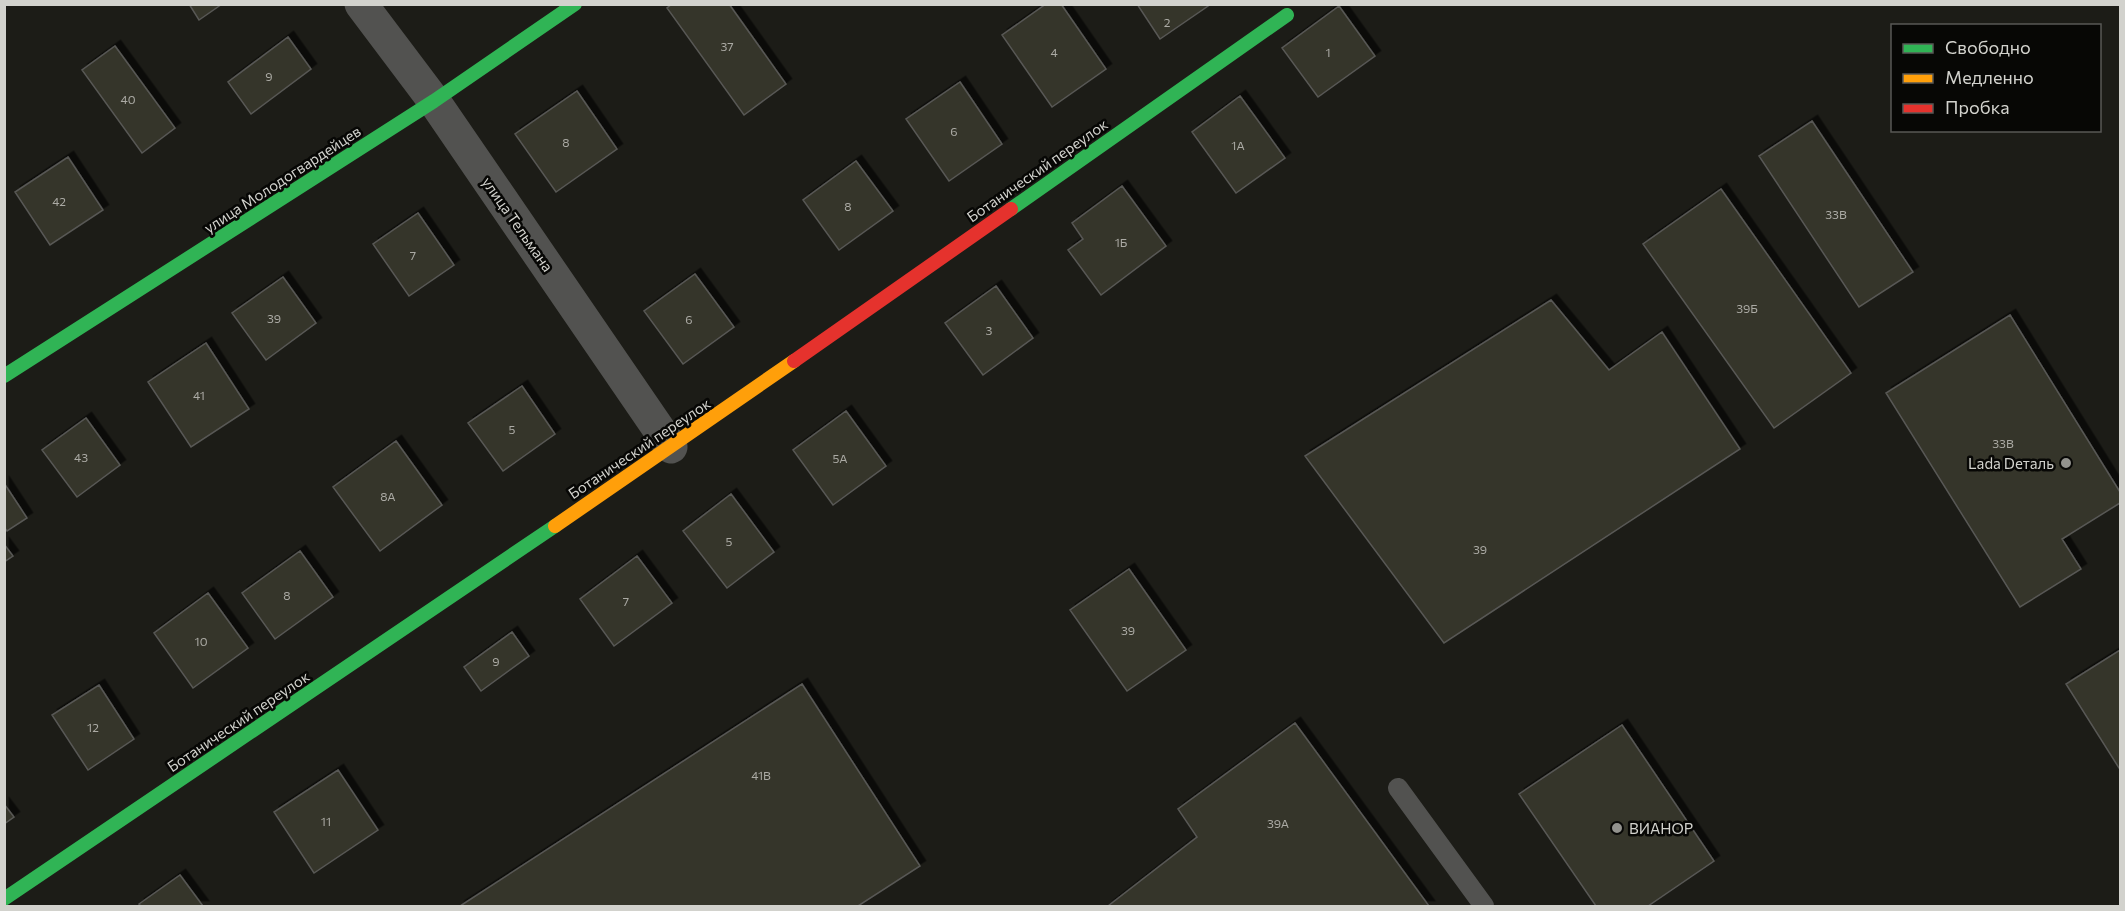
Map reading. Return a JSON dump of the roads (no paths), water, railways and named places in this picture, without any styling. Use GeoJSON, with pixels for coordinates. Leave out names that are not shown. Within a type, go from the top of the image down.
{"type":"FeatureCollection","features":[{"type":"Feature","properties":{"kind":"street","name":"улица Тельмана"},"geometry":{"type":"LineString","coordinates":[[361,4],[434,101],[671,447]]}},
{"type":"Feature","properties":{"kind":"street","name":"улица Молодогвардейцев"},"geometry":{"type":"LineString","coordinates":[[4,376],[434,101],[575,4]]}},
{"type":"Feature","properties":{"kind":"street","name":"Ботанический переулок"},"geometry":{"type":"LineString","coordinates":[[4,899],[671,447],[1287,15]]}},
{"type":"Feature","properties":{"kind":"lane"},"geometry":{"type":"LineString","coordinates":[[1398,788],[1484,906]]}},
{"type":"Feature","properties":{"kind":"place","name":"Lada Dеталь"},"geometry":{"type":"Point","coordinates":[2066,463]}},
{"type":"Feature","properties":{"kind":"place","name":"ВИАНОР"},"geometry":{"type":"Point","coordinates":[1617,828]}}]}
